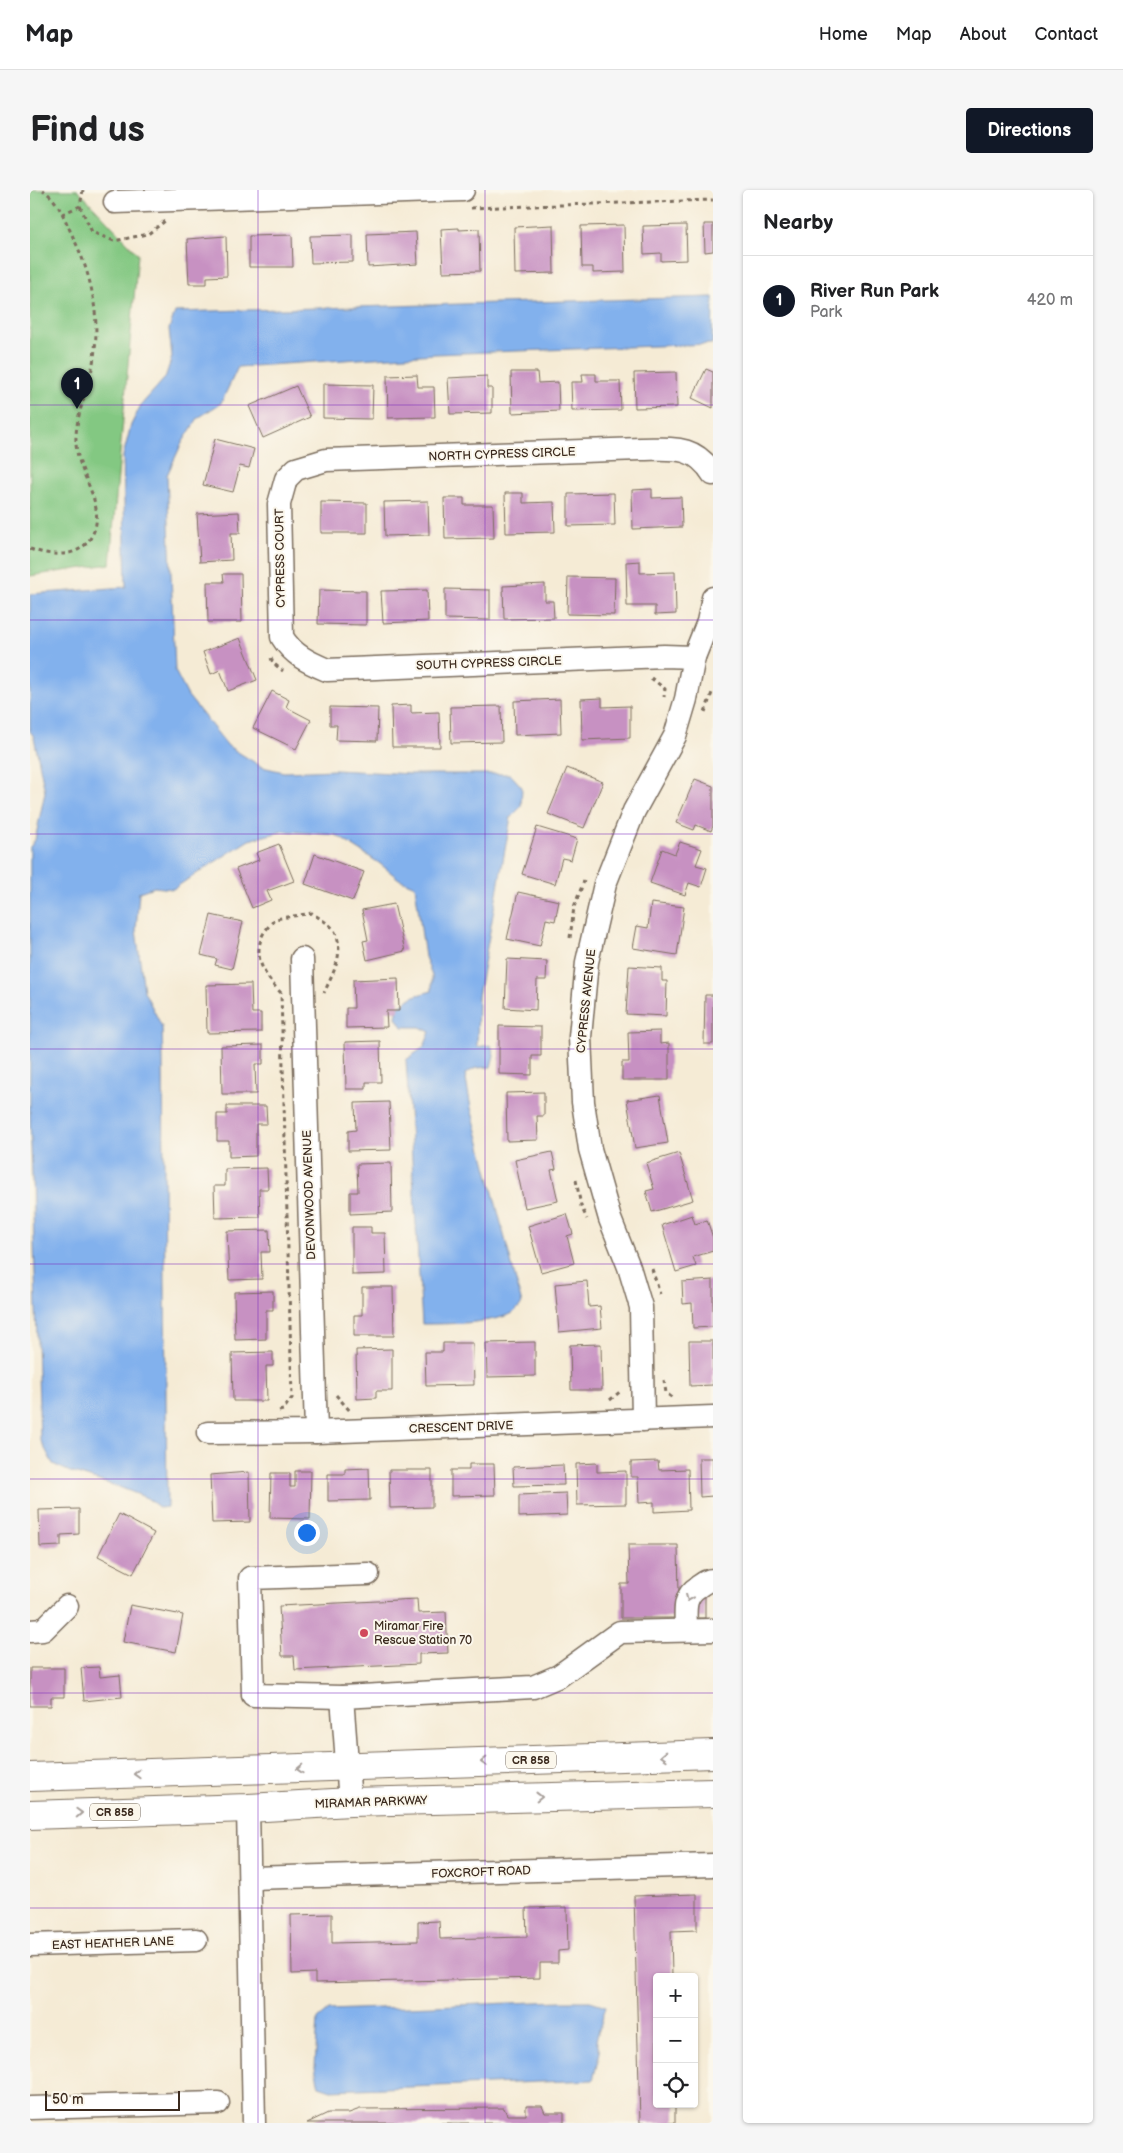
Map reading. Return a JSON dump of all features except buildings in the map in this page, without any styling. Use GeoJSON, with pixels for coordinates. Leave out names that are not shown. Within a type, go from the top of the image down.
{"type":"FeatureCollection","features":[{"type":"Feature","properties":{"kind":"main road","name":"CR 858"},"geometry":{"type":"LineString","coordinates":[[30,1777],[713,1754]]}},
{"type":"Feature","properties":{"kind":"main road","name":"MIRAMAR PARKWAY"},"geometry":{"type":"LineString","coordinates":[[30,1815],[248,1808],[350,1802],[713,1793]]}},
{"type":"Feature","properties":{"kind":"street"},"geometry":{"type":"LineString","coordinates":[[115,202],[463,190]]}},
{"type":"Feature","properties":{"kind":"street","name":"NORTH CYPRESS CIRCLE"},"geometry":{"type":"LineString","coordinates":[[296,469],[326,460],[641,449],[683,449],[709,468]]}},
{"type":"Feature","properties":{"kind":"street","name":"CYPRESS COURT"},"geometry":{"type":"LineString","coordinates":[[280,652],[282,637],[279,504],[286,479],[296,469]]}},
{"type":"Feature","properties":{"kind":"street","name":"CYPRESS AVENUE"},"geometry":{"type":"LineString","coordinates":[[643,1420],[641,1307],[629,1267],[610,1219],[590,1149],[583,1102],[579,1047],[587,962],[605,884],[634,811],[675,736],[686,699],[694,657],[708,622],[713,598]]}},
{"type":"Feature","properties":{"kind":"street","name":"SOUTH CYPRESS CIRCLE"},"geometry":{"type":"LineString","coordinates":[[280,652],[303,659],[327,670],[694,657]]}},
{"type":"Feature","properties":{"kind":"street","name":"DEVONWOOD AVENUE"},"geometry":{"type":"LineString","coordinates":[[302,959],[316,1432]]}},
{"type":"Feature","properties":{"kind":"street","name":"CRESCENT DRIVE"},"geometry":{"type":"LineString","coordinates":[[208,1433],[316,1432],[713,1417]]}},
{"type":"Feature","properties":{"kind":"street"},"geometry":{"type":"LineString","coordinates":[[368,1574],[250,1578],[253,1695],[342,1697],[532,1687],[559,1676],[620,1632],[713,1630]]}},
{"type":"Feature","properties":{"kind":"street"},"geometry":{"type":"LineString","coordinates":[[686,1630],[686,1602],[691,1591],[708,1580],[713,1580]]}},
{"type":"Feature","properties":{"kind":"street"},"geometry":{"type":"LineString","coordinates":[[30,1631],[43,1630],[67,1606]]}},
{"type":"Feature","properties":{"kind":"street"},"geometry":{"type":"LineString","coordinates":[[342,1697],[350,1802]]}},
{"type":"Feature","properties":{"kind":"street"},"geometry":{"type":"LineString","coordinates":[[248,1808],[254,2123]]}},
{"type":"Feature","properties":{"kind":"street","name":"FOXCROFT ROAD"},"geometry":{"type":"LineString","coordinates":[[250,1878],[713,1865]]}},
{"type":"Feature","properties":{"kind":"street","name":"EAST HEATHER LANE"},"geometry":{"type":"LineString","coordinates":[[30,1945],[196,1940]]}},
{"type":"Feature","properties":{"kind":"street"},"geometry":{"type":"LineString","coordinates":[[30,2108],[218,2103]]}},
{"type":"Feature","properties":{"kind":"path"},"geometry":{"type":"LineString","coordinates":[[30,549],[46,554],[67,555],[84,546],[94,530],[97,507],[84,474],[76,445],[76,425],[91,372],[95,339],[95,309],[91,278],[62,214],[52,196],[43,190]]}},
{"type":"Feature","properties":{"kind":"path"},"geometry":{"type":"LineString","coordinates":[[62,214],[80,206],[83,190]]}},
{"type":"Feature","properties":{"kind":"path"},"geometry":{"type":"LineString","coordinates":[[280,652],[273,663],[289,675]]}},
{"type":"Feature","properties":{"kind":"path"},"geometry":{"type":"LineString","coordinates":[[644,678],[654,678],[665,689],[663,703]]}},
{"type":"Feature","properties":{"kind":"path"},"geometry":{"type":"LineString","coordinates":[[704,713],[713,690]]}},
{"type":"Feature","properties":{"kind":"path"},"geometry":{"type":"LineString","coordinates":[[569,946],[574,907],[586,874]]}},
{"type":"Feature","properties":{"kind":"path"},"geometry":{"type":"LineString","coordinates":[[273,1411],[283,1410],[292,1398],[281,993],[260,967],[259,954],[261,937],[275,919],[312,913],[334,929],[339,949],[338,962],[322,999]]}},
{"type":"Feature","properties":{"kind":"path"},"geometry":{"type":"LineString","coordinates":[[575,1173],[581,1206],[591,1227]]}},
{"type":"Feature","properties":{"kind":"path"},"geometry":{"type":"LineString","coordinates":[[650,1263],[656,1278],[660,1297]]}},
{"type":"Feature","properties":{"kind":"path"},"geometry":{"type":"LineString","coordinates":[[663,1375],[666,1393],[681,1404]]}},
{"type":"Feature","properties":{"kind":"path"},"geometry":{"type":"LineString","coordinates":[[606,1403],[622,1391],[622,1386]]}},
{"type":"Feature","properties":{"kind":"path"},"geometry":{"type":"LineString","coordinates":[[332,1391],[350,1411],[359,1411]]}},
{"type":"Feature","properties":{"kind":"green space"},"geometry":{"type":"Polygon","coordinates":[[[30,190],[78,190],[138,254],[110,564],[30,576],[30,190]]]}},
{"type":"Feature","properties":{"kind":"water"},"geometry":{"type":"Polygon","coordinates":[[[713,297],[712,344],[435,354],[238,367],[221,403],[198,418],[182,443],[167,475],[175,671],[188,696],[228,746],[262,767],[284,772],[335,770],[411,774],[510,774],[522,787],[521,807],[511,817],[478,996],[477,1047],[491,1045],[494,1055],[491,1067],[476,1068],[465,1074],[471,1108],[522,1304],[511,1314],[491,1320],[467,1323],[422,1324],[406,1060],[424,1047],[430,1032],[420,1027],[402,1027],[396,1017],[399,1006],[414,996],[432,991],[432,976],[425,957],[415,886],[399,879],[379,863],[336,835],[284,831],[249,840],[173,889],[154,887],[139,892],[136,930],[144,991],[162,1027],[167,1507],[160,1508],[147,1498],[70,1472],[53,1464],[40,1439],[30,1109],[30,847],[35,840],[45,792],[34,737],[30,731],[30,594],[126,587],[123,456],[131,425],[141,405],[165,378],[172,357],[169,329],[175,312],[713,297]]]}},
{"type":"Feature","properties":{"kind":"water"},"geometry":{"type":"Polygon","coordinates":[[[590,2001],[606,2006],[596,2040],[600,2052],[593,2080],[331,2090],[319,2086],[315,2067],[318,2019],[329,2010],[590,2001]]]}},
{"type":"Feature","properties":{"kind":"place","name":"River Run Park"},"geometry":{"type":"Point","coordinates":[77,409]}},
{"type":"Feature","properties":{"kind":"place","name":"Miramar Fire Rescue Station 70"},"geometry":{"type":"Point","coordinates":[364,1633]}}]}
